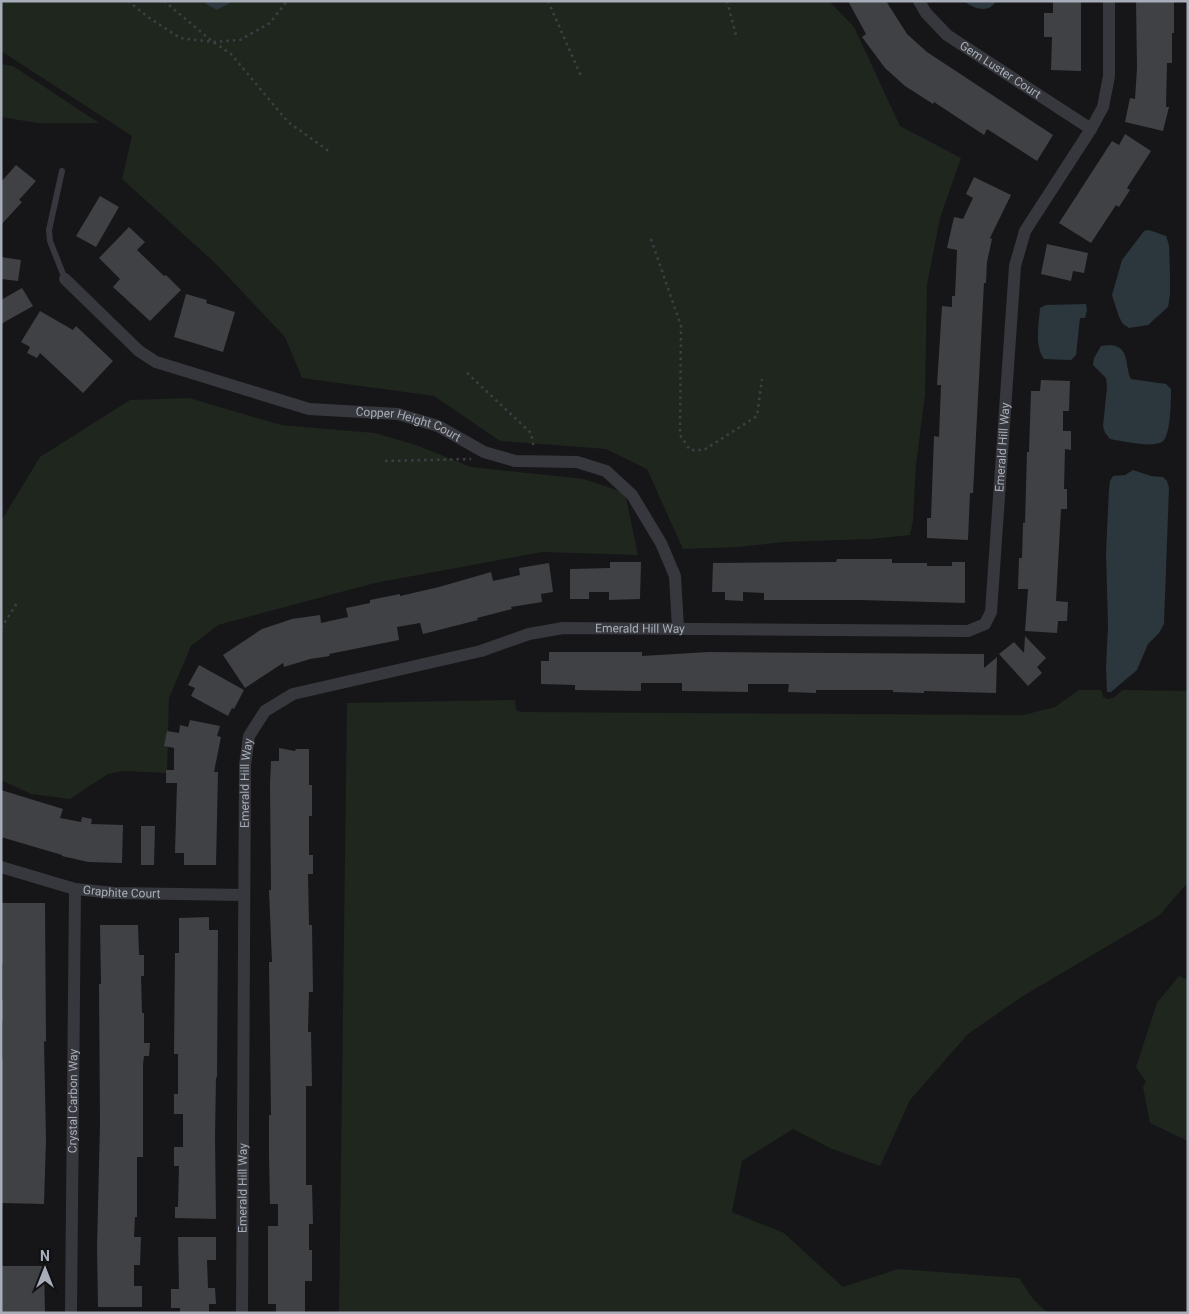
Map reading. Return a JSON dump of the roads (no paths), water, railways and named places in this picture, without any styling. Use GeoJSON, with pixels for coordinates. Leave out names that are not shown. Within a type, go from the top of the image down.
{"type":"FeatureCollection","features":[{"type":"Feature","properties":{"kind":"street","name":"Gem Luster Court"},"geometry":{"type":"LineString","coordinates":[[919,1],[946,35],[1090,129]]}},
{"type":"Feature","properties":{"kind":"street","name":"Emerald Hill Way"},"geometry":{"type":"LineString","coordinates":[[242,1313],[245,765],[249,736],[265,711],[293,694],[481,651],[529,634],[563,628],[968,631],[985,624],[991,612],[1015,266],[1025,231],[1102,107],[1109,76],[1109,1]]}},
{"type":"Feature","properties":{"kind":"street","name":"Copper Height Court"},"geometry":{"type":"LineString","coordinates":[[65,279],[139,352],[156,362],[308,409],[398,414],[438,426],[484,452],[515,461],[577,462],[606,471],[632,495],[661,543],[675,576],[678,628]]}},
{"type":"Feature","properties":{"kind":"street","name":"Graphite Court"},"geometry":{"type":"LineString","coordinates":[[1,867],[75,889],[114,893],[244,895]]}},
{"type":"Feature","properties":{"kind":"street","name":"Crystal Carbon Way"},"geometry":{"type":"LineString","coordinates":[[71,1313],[75,889]]}},
{"type":"Feature","properties":{"kind":"lane"},"geometry":{"type":"LineString","coordinates":[[62,171],[49,230],[50,241],[65,279]]}}]}
